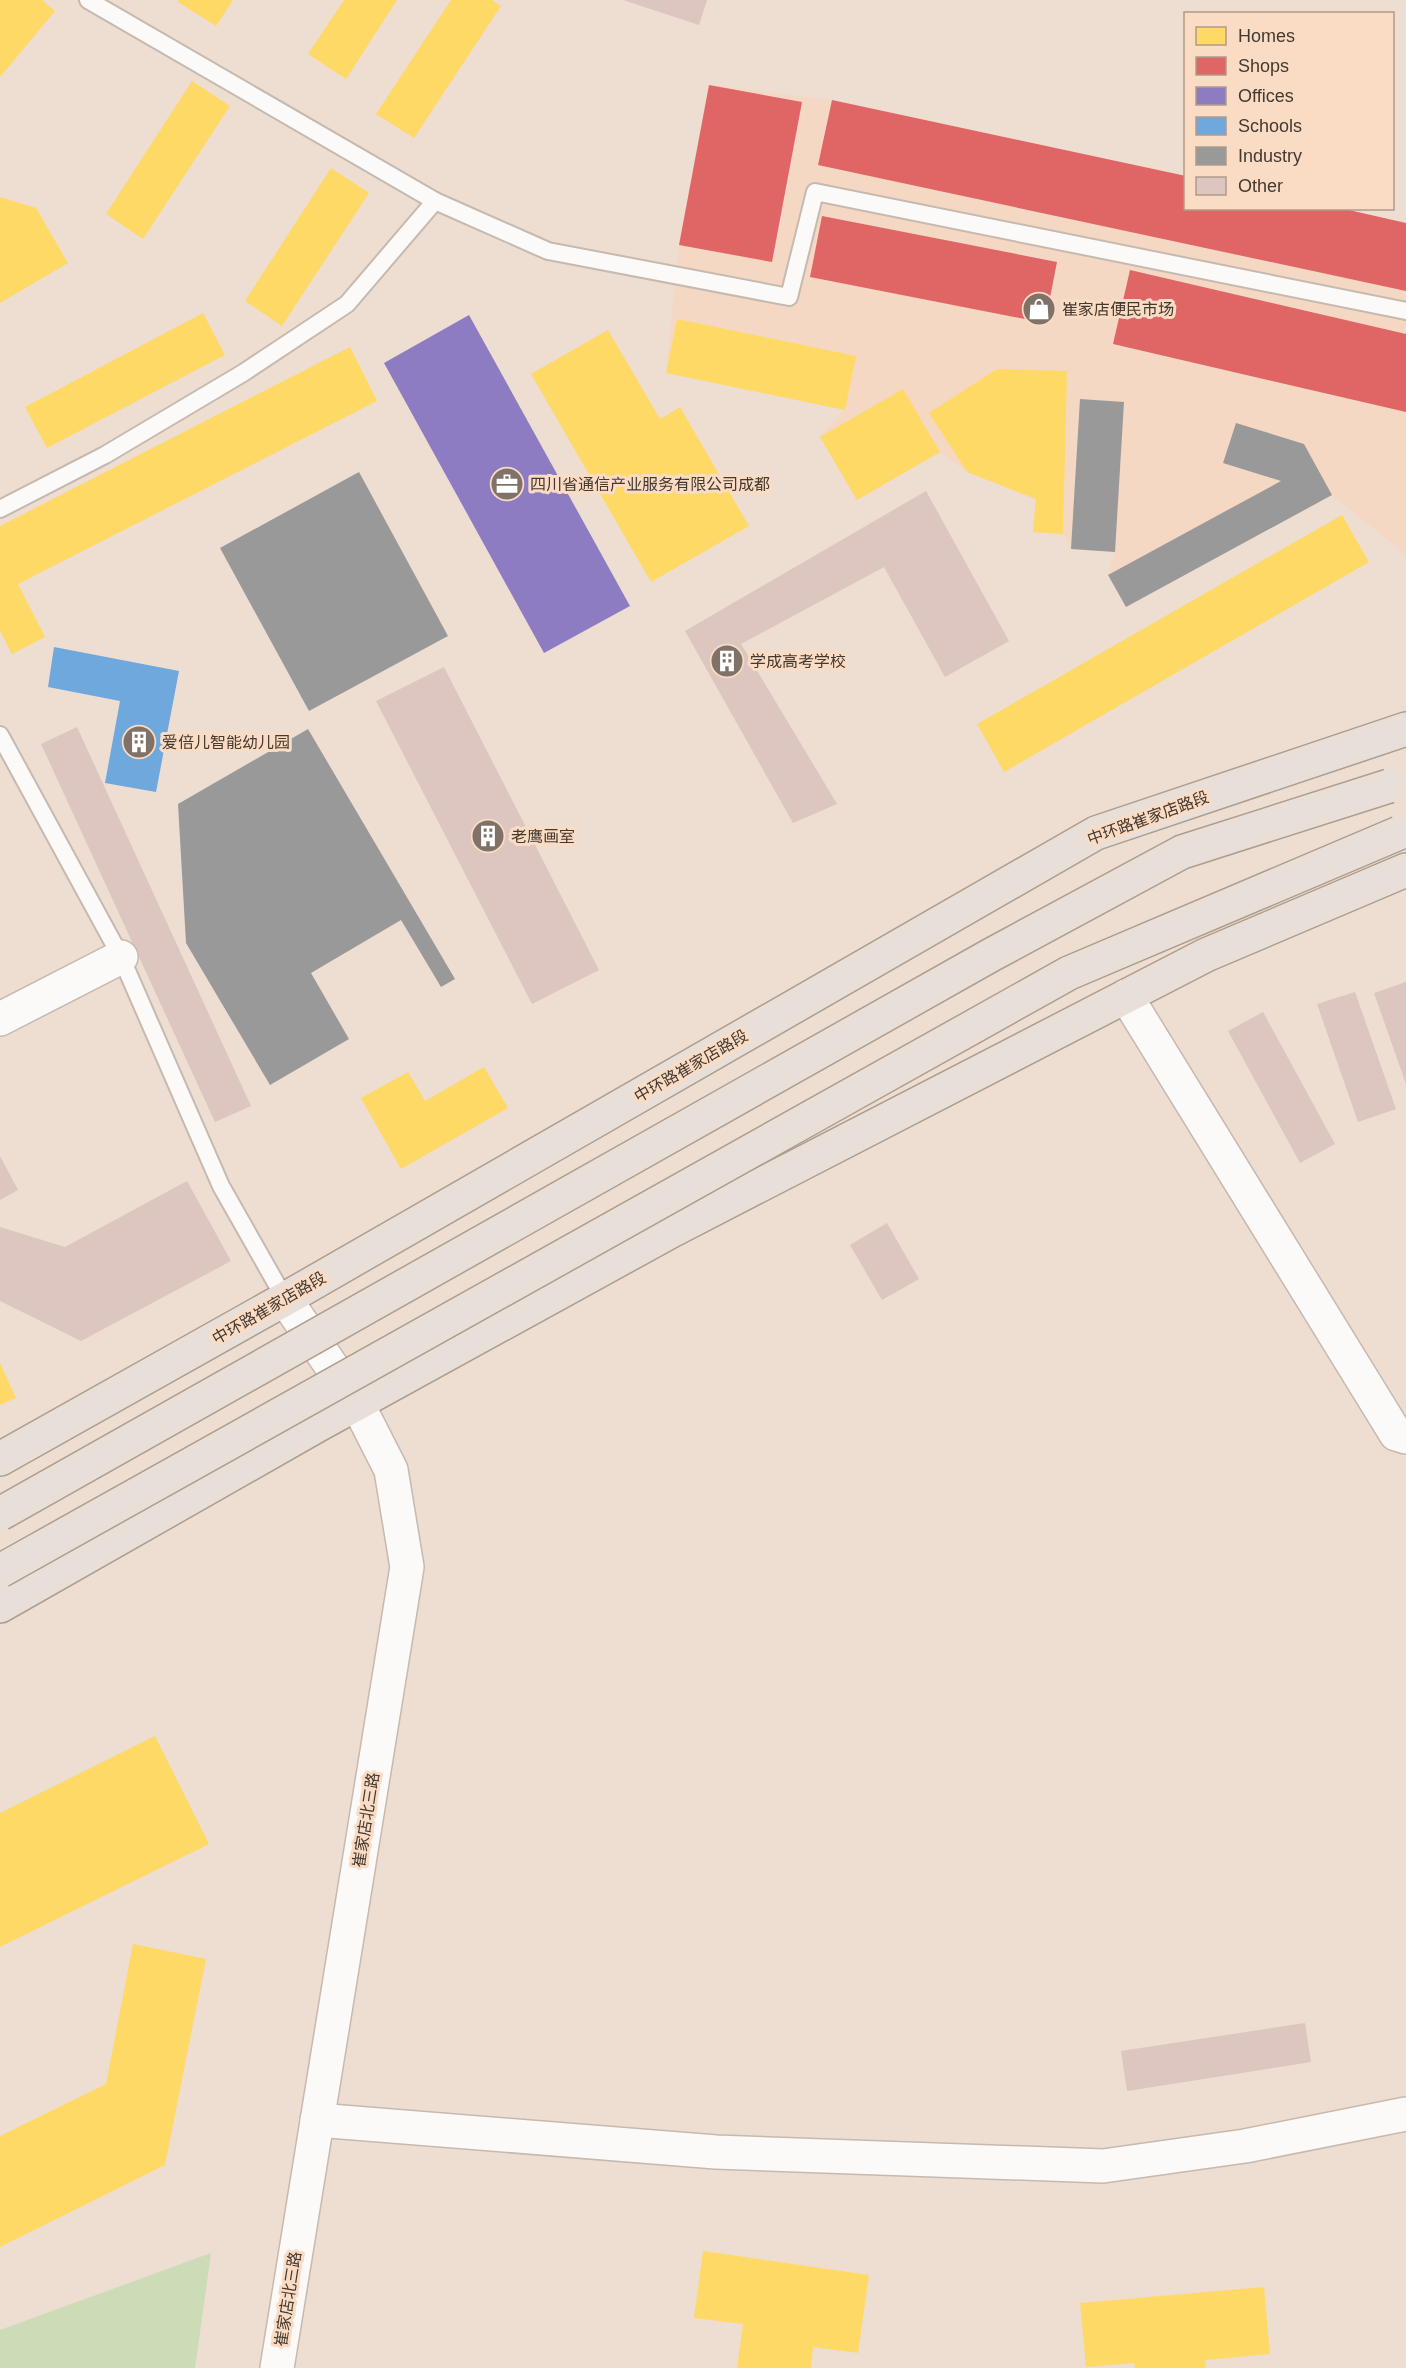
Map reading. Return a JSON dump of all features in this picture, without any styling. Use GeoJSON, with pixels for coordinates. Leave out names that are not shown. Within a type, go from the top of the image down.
{"type":"FeatureCollection","features":[{"type":"Feature","properties":{"kind":"main road","name":"中环路崔家店路段"},"geometry":{"type":"LineString","coordinates":[[0,1459],[285,1299],[1096,833],[1406,729]]}},
{"type":"Feature","properties":{"kind":"main road"},"geometry":{"type":"LineString","coordinates":[[0,1514],[981,961],[1182,852],[1397,782]]}},
{"type":"Feature","properties":{"kind":"main road"},"geometry":{"type":"LineString","coordinates":[[0,1571],[1069,973],[1403,832]]}},
{"type":"Feature","properties":{"kind":"main road"},"geometry":{"type":"LineString","coordinates":[[0,1606],[357,1403],[673,1230],[1206,955],[1406,870]]}},
{"type":"Feature","properties":{"kind":"street"},"geometry":{"type":"LineString","coordinates":[[0,1019],[121,957]]}},
{"type":"Feature","properties":{"kind":"street"},"geometry":{"type":"LineString","coordinates":[[1126,996],[1402,1440]]}},
{"type":"Feature","properties":{"kind":"street","name":"崔家店北三路"},"geometry":{"type":"LineString","coordinates":[[277,2368],[407,1567],[391,1470],[357,1403],[285,1299]]}},
{"type":"Feature","properties":{"kind":"street"},"geometry":{"type":"LineString","coordinates":[[317,2120],[716,2152],[1103,2166],[1245,2146],[1406,2114]]}},
{"type":"Feature","properties":{"kind":"lane"},"geometry":{"type":"LineString","coordinates":[[88,0],[435,201],[548,251],[789,297],[815,192],[1406,311]]}},
{"type":"Feature","properties":{"kind":"lane"},"geometry":{"type":"LineString","coordinates":[[0,509],[105,455],[243,373],[346,304],[435,201]]}},
{"type":"Feature","properties":{"kind":"lane"},"geometry":{"type":"LineString","coordinates":[[0,735],[121,957],[221,1186],[285,1299]]}},
{"type":"Feature","properties":{"kind":"shaded area","name":"崔家店便民市场"},"geometry":{"type":"Polygon","coordinates":[[[709,85],[832,100],[1184,176],[1184,210],[1345,210],[1406,223],[1406,555],[1332,495],[1126,607],[1108,575],[1115,552],[1071,549],[1063,534],[1033,532],[1035,499],[967,472],[940,452],[857,500],[820,437],[844,410],[666,373],[679,245],[709,85]]]}},
{"type":"Feature","properties":{"kind":"green space"},"geometry":{"type":"Polygon","coordinates":[[[211,2253],[195,2368],[0,2368],[0,2330],[211,2253]]]}},
{"type":"Feature","properties":{"kind":"building: Homes"},"geometry":{"type":"Polygon","coordinates":[[[0,0],[42,0],[55,11],[0,77],[0,0]]]}},
{"type":"Feature","properties":{"kind":"building: Homes"},"geometry":{"type":"Polygon","coordinates":[[[179,0],[233,0],[216,26],[178,2],[179,0]]]}},
{"type":"Feature","properties":{"kind":"building: Homes"},"geometry":{"type":"Polygon","coordinates":[[[344,0],[397,0],[346,79],[308,54],[344,0]]]}},
{"type":"Feature","properties":{"kind":"building: Homes"},"geometry":{"type":"Polygon","coordinates":[[[451,0],[492,0],[501,6],[414,138],[376,114],[451,0]]]}},
{"type":"Feature","properties":{"kind":"building: Homes"},"geometry":{"type":"Polygon","coordinates":[[[192,81],[230,106],[143,239],[106,214],[192,81]]]}},
{"type":"Feature","properties":{"kind":"building: Homes"},"geometry":{"type":"Polygon","coordinates":[[[331,168],[369,193],[282,326],[245,301],[331,168]]]}},
{"type":"Feature","properties":{"kind":"building: Homes"},"geometry":{"type":"Polygon","coordinates":[[[0,197],[36,208],[68,263],[0,303],[0,197]]]}},
{"type":"Feature","properties":{"kind":"building: Homes"},"geometry":{"type":"Polygon","coordinates":[[[203,313],[225,355],[47,448],[25,407],[203,313]]]}},
{"type":"Feature","properties":{"kind":"building: Homes"},"geometry":{"type":"Polygon","coordinates":[[[677,319],[856,356],[845,410],[666,373],[677,319]]]}},
{"type":"Feature","properties":{"kind":"building: Homes"},"geometry":{"type":"Polygon","coordinates":[[[608,330],[660,419],[680,407],[749,526],[651,582],[531,374],[608,330]]]}},
{"type":"Feature","properties":{"kind":"building: Homes"},"geometry":{"type":"Polygon","coordinates":[[[350,347],[377,401],[18,584],[45,637],[12,654],[0,631],[0,526],[350,347]]]}},
{"type":"Feature","properties":{"kind":"building: Homes"},"geometry":{"type":"Polygon","coordinates":[[[997,369],[1067,371],[1063,534],[1033,532],[1036,499],[967,472],[929,413],[997,369]]]}},
{"type":"Feature","properties":{"kind":"building: Homes"},"geometry":{"type":"Polygon","coordinates":[[[903,389],[940,452],[857,500],[820,437],[903,389]]]}},
{"type":"Feature","properties":{"kind":"building: Homes"},"geometry":{"type":"Polygon","coordinates":[[[1342,515],[1369,562],[1004,772],[977,724],[1342,515]]]}},
{"type":"Feature","properties":{"kind":"building: Homes"},"geometry":{"type":"Polygon","coordinates":[[[484,1067],[508,1108],[401,1169],[361,1098],[408,1072],[425,1101],[484,1067]]]}},
{"type":"Feature","properties":{"kind":"building: Homes"},"geometry":{"type":"Polygon","coordinates":[[[0,1363],[16,1398],[0,1405],[0,1363]]]}},
{"type":"Feature","properties":{"kind":"building: Homes"},"geometry":{"type":"Polygon","coordinates":[[[155,1736],[209,1844],[0,1947],[0,1813],[155,1736]]]}},
{"type":"Feature","properties":{"kind":"building: Homes"},"geometry":{"type":"Polygon","coordinates":[[[133,1944],[206,1959],[165,2165],[0,2247],[0,2136],[106,2084],[133,1944]]]}},
{"type":"Feature","properties":{"kind":"building: Homes"},"geometry":{"type":"Polygon","coordinates":[[[703,2251],[869,2275],[858,2353],[813,2347],[811,2368],[737,2368],[743,2324],[694,2318],[703,2251]]]}},
{"type":"Feature","properties":{"kind":"building: Homes"},"geometry":{"type":"Polygon","coordinates":[[[1264,2287],[1270,2354],[1205,2360],[1206,2368],[1135,2368],[1134,2363],[1086,2367],[1080,2303],[1264,2287]]]}},
{"type":"Feature","properties":{"kind":"building: Shops"},"geometry":{"type":"Polygon","coordinates":[[[709,85],[802,102],[772,262],[679,245],[709,85]]]}},
{"type":"Feature","properties":{"kind":"building: Shops"},"geometry":{"type":"Polygon","coordinates":[[[832,100],[1184,176],[1184,210],[1349,210],[1406,223],[1406,291],[818,165],[832,100]]]}},
{"type":"Feature","properties":{"kind":"building: Shops"},"geometry":{"type":"Polygon","coordinates":[[[822,216],[1057,262],[1045,323],[810,277],[822,216]]]}},
{"type":"Feature","properties":{"kind":"building: Shops"},"geometry":{"type":"Polygon","coordinates":[[[1130,270],[1406,334],[1406,412],[1113,344],[1130,270]]]}},
{"type":"Feature","properties":{"kind":"building: Offices","name":"四川省通信产业服务有限公司成都"},"geometry":{"type":"Polygon","coordinates":[[[469,315],[630,606],[544,653],[384,363],[469,315]]]}},
{"type":"Feature","properties":{"kind":"building: Schools","name":"爱倍儿智能幼儿园"},"geometry":{"type":"Polygon","coordinates":[[[54,647],[179,671],[156,792],[105,783],[120,701],[48,687],[54,647]]]}},
{"type":"Feature","properties":{"kind":"building: Industry"},"geometry":{"type":"Polygon","coordinates":[[[1080,399],[1124,402],[1115,552],[1071,549],[1080,399]]]}},
{"type":"Feature","properties":{"kind":"building: Industry"},"geometry":{"type":"Polygon","coordinates":[[[1236,423],[1304,444],[1332,495],[1126,607],[1108,575],[1281,481],[1223,463],[1236,423]]]}},
{"type":"Feature","properties":{"kind":"building: Industry"},"geometry":{"type":"Polygon","coordinates":[[[359,472],[448,636],[309,711],[220,548],[359,472]]]}},
{"type":"Feature","properties":{"kind":"building: Industry"},"geometry":{"type":"Polygon","coordinates":[[[308,729],[455,979],[441,987],[401,920],[311,973],[349,1039],[270,1085],[186,943],[178,804],[308,729]]]}},
{"type":"Feature","properties":{"kind":"building: Other"},"geometry":{"type":"Polygon","coordinates":[[[623,0],[707,0],[699,25],[623,0]]]}},
{"type":"Feature","properties":{"kind":"building: Other","name":"学成高考学校"},"geometry":{"type":"Polygon","coordinates":[[[926,491],[1009,641],[945,677],[884,567],[741,644],[837,804],[793,823],[685,631],[926,491]]]}},
{"type":"Feature","properties":{"kind":"building: Other","name":"老鹰画室"},"geometry":{"type":"Polygon","coordinates":[[[444,667],[599,970],[532,1004],[376,701],[444,667]]]}},
{"type":"Feature","properties":{"kind":"building: Other"},"geometry":{"type":"Polygon","coordinates":[[[77,727],[251,1106],[215,1122],[41,744],[77,727]]]}},
{"type":"Feature","properties":{"kind":"building: Other"},"geometry":{"type":"Polygon","coordinates":[[[1406,982],[1406,1084],[1374,993],[1406,982]]]}},
{"type":"Feature","properties":{"kind":"building: Other"},"geometry":{"type":"Polygon","coordinates":[[[1355,992],[1396,1109],[1358,1122],[1317,1004],[1355,992]]]}},
{"type":"Feature","properties":{"kind":"building: Other"},"geometry":{"type":"Polygon","coordinates":[[[1263,1012],[1335,1144],[1300,1163],[1228,1031],[1263,1012]]]}},
{"type":"Feature","properties":{"kind":"building: Other"},"geometry":{"type":"Polygon","coordinates":[[[0,1156],[18,1190],[0,1200],[0,1156]]]}},
{"type":"Feature","properties":{"kind":"building: Other"},"geometry":{"type":"Polygon","coordinates":[[[187,1181],[231,1261],[81,1341],[0,1301],[0,1227],[65,1247],[187,1181]]]}},
{"type":"Feature","properties":{"kind":"building: Other"},"geometry":{"type":"Polygon","coordinates":[[[887,1223],[919,1279],[882,1300],[850,1245],[887,1223]]]}},
{"type":"Feature","properties":{"kind":"building: Other"},"geometry":{"type":"Polygon","coordinates":[[[1305,2023],[1311,2062],[1127,2091],[1121,2051],[1305,2023]]]}},
{"type":"Feature","properties":{"kind":"place","name":"崔家店便民市场"},"geometry":{"type":"Point","coordinates":[1039,309]}},
{"type":"Feature","properties":{"kind":"place","name":"四川省通信产业服务有限公司成都"},"geometry":{"type":"Point","coordinates":[507,484]}},
{"type":"Feature","properties":{"kind":"place","name":"学成高考学校"},"geometry":{"type":"Point","coordinates":[727,661]}},
{"type":"Feature","properties":{"kind":"place","name":"爱倍儿智能幼儿园"},"geometry":{"type":"Point","coordinates":[139,742]}},
{"type":"Feature","properties":{"kind":"place","name":"老鹰画室"},"geometry":{"type":"Point","coordinates":[488,836]}}]}
